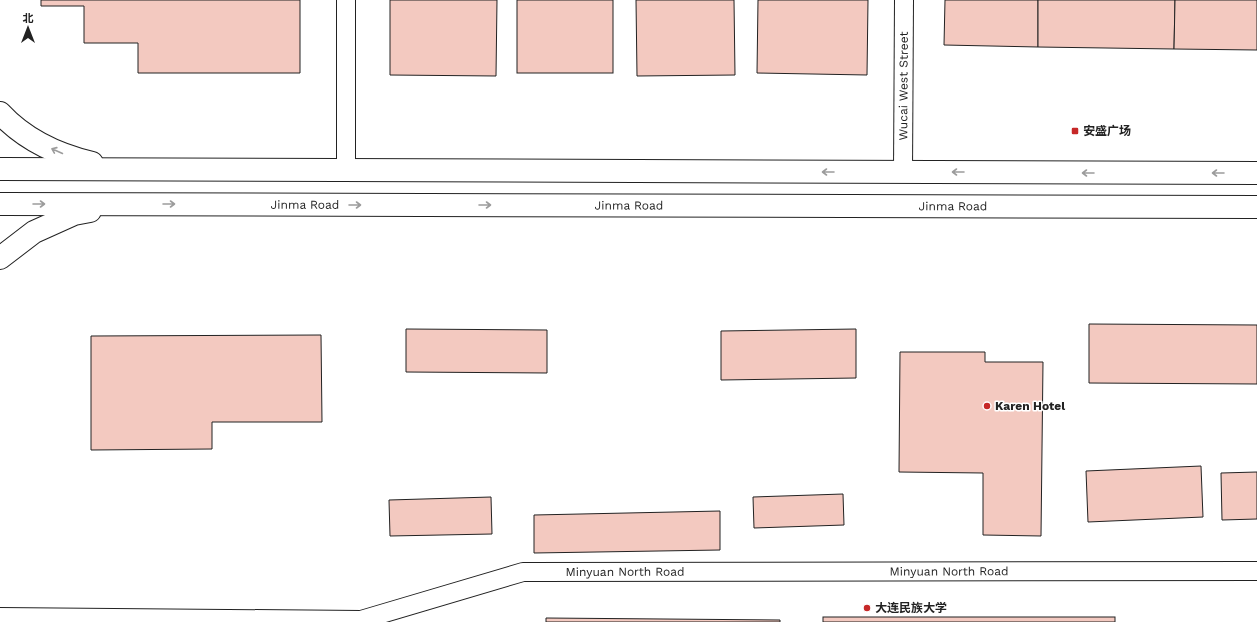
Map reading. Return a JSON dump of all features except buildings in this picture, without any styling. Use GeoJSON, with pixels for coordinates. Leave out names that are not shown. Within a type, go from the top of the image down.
{"type":"FeatureCollection","features":[{"type":"Feature","properties":{"kind":"main road"},"geometry":{"type":"LineString","coordinates":[[0,113],[32,140],[74,159],[121,170]]}},
{"type":"Feature","properties":{"kind":"main road"},"geometry":{"type":"LineString","coordinates":[[0,169],[1257,173]]}},
{"type":"Feature","properties":{"kind":"main road","name":"Jinma Road"},"geometry":{"type":"LineString","coordinates":[[0,204],[1257,207]]}},
{"type":"Feature","properties":{"kind":"main road"},"geometry":{"type":"LineString","coordinates":[[0,258],[34,232],[74,214],[123,204]]}},
{"type":"Feature","properties":{"kind":"street"},"geometry":{"type":"LineString","coordinates":[[346,0],[346,170]]}},
{"type":"Feature","properties":{"kind":"street","name":"Wucai West Street"},"geometry":{"type":"LineString","coordinates":[[903,172],[904,0]]}},
{"type":"Feature","properties":{"kind":"street","name":"Minyuan North Road"},"geometry":{"type":"LineString","coordinates":[[0,617],[361,620],[523,572],[1257,571]]}},
{"type":"Feature","properties":{"kind":"place","name":"安盛广场"},"geometry":{"type":"Point","coordinates":[1075,131]}},
{"type":"Feature","properties":{"kind":"place","name":"Karen Hotel"},"geometry":{"type":"Point","coordinates":[987,406]}},
{"type":"Feature","properties":{"kind":"place","name":"大连民族大学"},"geometry":{"type":"Point","coordinates":[867,608]}}]}
